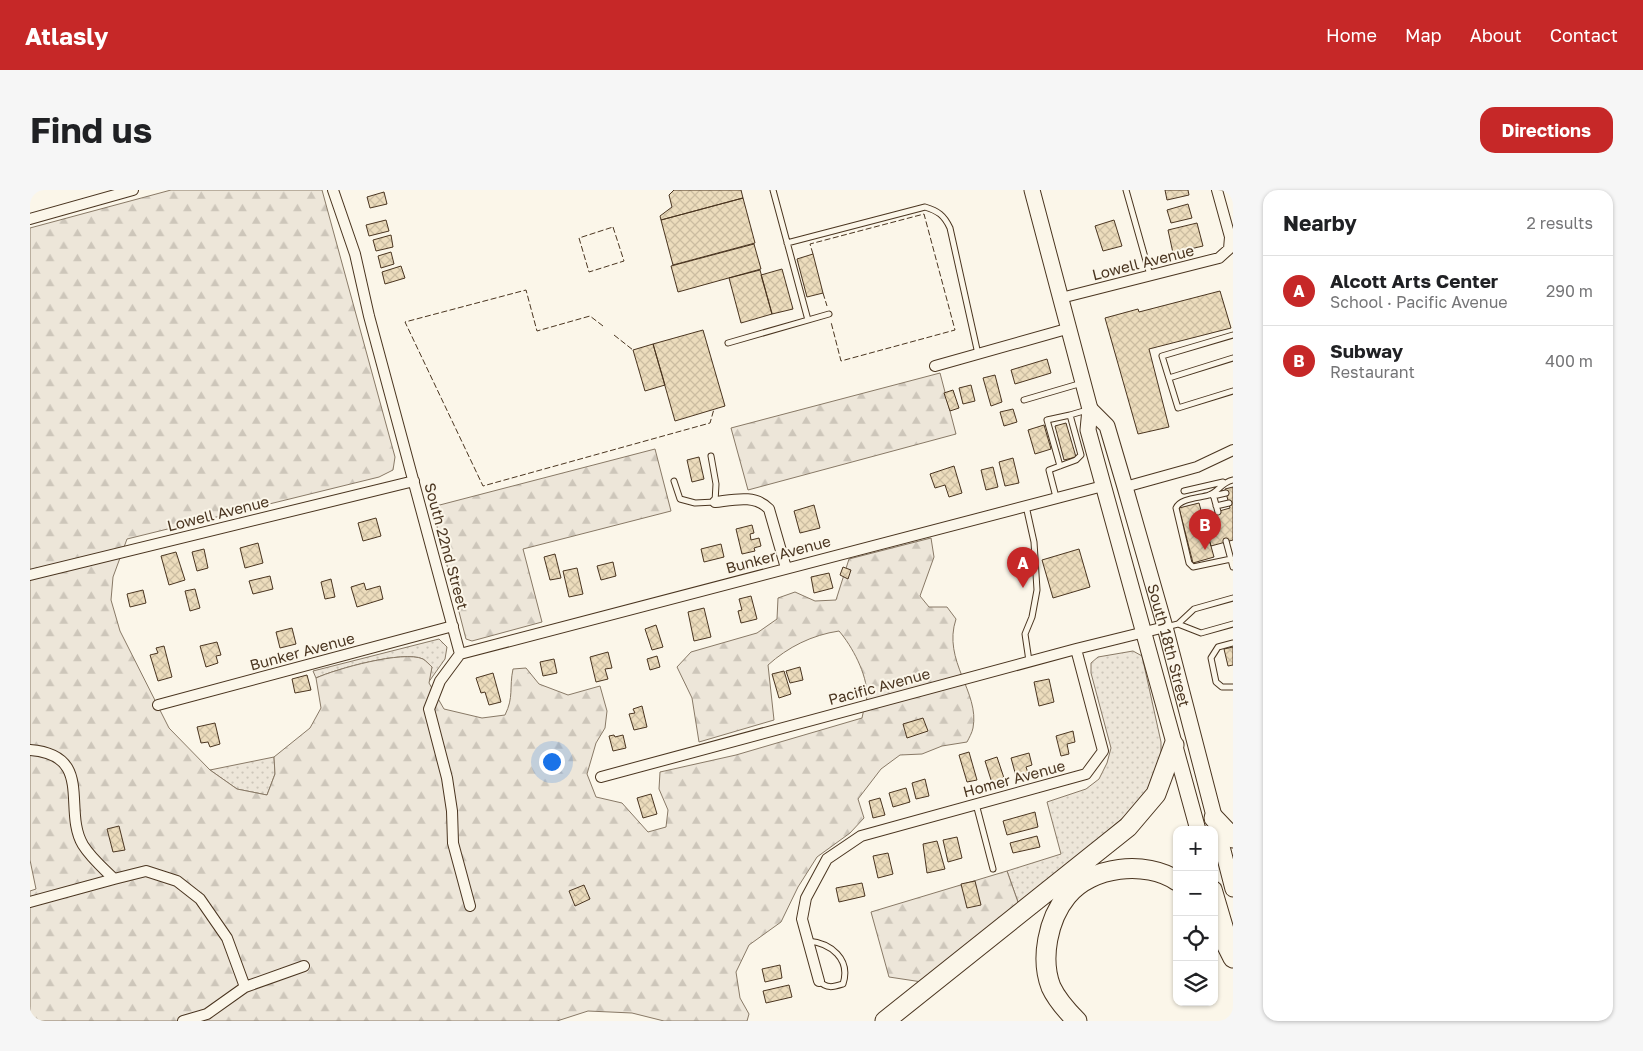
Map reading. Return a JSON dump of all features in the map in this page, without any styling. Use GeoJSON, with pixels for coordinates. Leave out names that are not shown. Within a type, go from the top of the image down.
{"type":"FeatureCollection","features":[{"type":"Feature","properties":{"kind":"highway"},"geometry":{"type":"LineString","coordinates":[[886,1021],[1128,827],[1156,794],[1174,744]]}},
{"type":"Feature","properties":{"kind":"highway"},"geometry":{"type":"LineString","coordinates":[[1214,818],[1233,838]]}},
{"type":"Feature","properties":{"kind":"highway"},"geometry":{"type":"LineString","coordinates":[[1077,1021],[1064,1008],[1052,987],[1046,966],[1050,929],[1057,911],[1068,894],[1099,875],[1114,869],[1133,868],[1154,872],[1173,879]]}},
{"type":"Feature","properties":{"kind":"highway"},"geometry":{"type":"LineString","coordinates":[[1218,928],[1233,957]]}},
{"type":"Feature","properties":{"kind":"main road","name":"South 18th Street"},"geometry":{"type":"LineString","coordinates":[[1032,190],[1090,409],[1088,430],[1080,446],[1103,486],[1197,826]]}},
{"type":"Feature","properties":{"kind":"main road","name":"South 18th Street"},"geometry":{"type":"LineString","coordinates":[[1090,409],[1106,426],[1172,625],[1214,818],[1233,889]]}},
{"type":"Feature","properties":{"kind":"main road"},"geometry":{"type":"LineString","coordinates":[[1218,903],[1233,957]]}},
{"type":"Feature","properties":{"kind":"street"},"geometry":{"type":"LineString","coordinates":[[30,219],[133,190]]}},
{"type":"Feature","properties":{"kind":"street","name":"South 22nd Street"},"geometry":{"type":"LineString","coordinates":[[333,190],[355,254],[369,316],[460,654]]}},
{"type":"Feature","properties":{"kind":"street"},"geometry":{"type":"LineString","coordinates":[[1216,190],[1230,237],[1231,250]]}},
{"type":"Feature","properties":{"kind":"street","name":"Lowell Avenue"},"geometry":{"type":"LineString","coordinates":[[1062,298],[1219,258],[1231,250]]}},
{"type":"Feature","properties":{"kind":"street"},"geometry":{"type":"LineString","coordinates":[[935,366],[1070,328]]}},
{"type":"Feature","properties":{"kind":"street"},"geometry":{"type":"LineString","coordinates":[[1125,487],[1197,466],[1233,450]]}},
{"type":"Feature","properties":{"kind":"street","name":"Lowell Avenue"},"geometry":{"type":"LineString","coordinates":[[30,575],[414,481]]}},
{"type":"Feature","properties":{"kind":"street","name":"Bunker Avenue"},"geometry":{"type":"LineString","coordinates":[[460,654],[1103,486]]}},
{"type":"Feature","properties":{"kind":"street"},"geometry":{"type":"LineString","coordinates":[[714,502],[753,499],[762,502],[769,509],[786,568]]}},
{"type":"Feature","properties":{"kind":"street","name":"Pacific Avenue"},"geometry":{"type":"LineString","coordinates":[[601,777],[1076,649],[1172,625]]}},
{"type":"Feature","properties":{"kind":"street","name":"Bunker Avenue"},"geometry":{"type":"LineString","coordinates":[[158,705],[453,626]]}},
{"type":"Feature","properties":{"kind":"street","name":"Homer Avenue"},"geometry":{"type":"LineString","coordinates":[[808,941],[802,919],[806,898],[827,859],[861,836],[1086,774],[1103,751],[1076,649]]}},
{"type":"Feature","properties":{"kind":"street"},"geometry":{"type":"LineString","coordinates":[[460,654],[440,681],[429,709],[447,778],[452,811],[452,843],[470,906]]}},
{"type":"Feature","properties":{"kind":"street"},"geometry":{"type":"LineString","coordinates":[[30,750],[48,751],[69,769],[75,795],[76,825],[83,845],[114,880]]}},
{"type":"Feature","properties":{"kind":"street"},"geometry":{"type":"LineString","coordinates":[[30,902],[146,871],[177,881],[200,899],[227,938],[244,987]]}},
{"type":"Feature","properties":{"kind":"street"},"geometry":{"type":"LineString","coordinates":[[808,941],[819,981]]}},
{"type":"Feature","properties":{"kind":"street"},"geometry":{"type":"LineString","coordinates":[[183,1021],[207,1014],[244,987],[304,966]]}},
{"type":"Feature","properties":{"kind":"lane"},"geometry":{"type":"LineString","coordinates":[[773,190],[808,320]]}},
{"type":"Feature","properties":{"kind":"lane"},"geometry":{"type":"LineString","coordinates":[[1126,190],[1150,275]]}},
{"type":"Feature","properties":{"kind":"lane"},"geometry":{"type":"LineString","coordinates":[[787,243],[925,207],[936,211],[945,217],[950,228],[978,354]]}},
{"type":"Feature","properties":{"kind":"lane"},"geometry":{"type":"LineString","coordinates":[[728,343],[829,314]]}},
{"type":"Feature","properties":{"kind":"lane"},"geometry":{"type":"LineString","coordinates":[[1233,335],[1162,356],[1178,408],[1233,391]]}},
{"type":"Feature","properties":{"kind":"lane"},"geometry":{"type":"LineString","coordinates":[[1169,378],[1233,358]]}},
{"type":"Feature","properties":{"kind":"lane"},"geometry":{"type":"LineString","coordinates":[[1024,400],[1083,382]]}},
{"type":"Feature","properties":{"kind":"lane"},"geometry":{"type":"LineString","coordinates":[[1060,466],[1058,449],[1047,420],[1090,409]]}},
{"type":"Feature","properties":{"kind":"lane"},"geometry":{"type":"LineString","coordinates":[[1056,497],[1049,470],[1076,460],[1081,455],[1080,446],[1071,431],[1070,415]]}},
{"type":"Feature","properties":{"kind":"lane"},"geometry":{"type":"LineString","coordinates":[[674,481],[680,499],[695,503],[714,502],[716,484],[711,456]]}},
{"type":"Feature","properties":{"kind":"lane"},"geometry":{"type":"LineString","coordinates":[[1184,491],[1233,480]]}},
{"type":"Feature","properties":{"kind":"lane"},"geometry":{"type":"LineString","coordinates":[[1213,495],[1222,482]]}},
{"type":"Feature","properties":{"kind":"lane"},"geometry":{"type":"LineString","coordinates":[[1226,493],[1180,502],[1176,508],[1189,563],[1192,567],[1231,557]]}},
{"type":"Feature","properties":{"kind":"lane"},"geometry":{"type":"LineString","coordinates":[[1213,495],[1217,509],[1229,503]]}},
{"type":"Feature","properties":{"kind":"lane"},"geometry":{"type":"LineString","coordinates":[[1026,505],[1034,542],[1037,590],[1032,617],[1025,634],[1029,662]]}},
{"type":"Feature","properties":{"kind":"lane"},"geometry":{"type":"LineString","coordinates":[[1229,544],[1233,567]]}},
{"type":"Feature","properties":{"kind":"lane"},"geometry":{"type":"LineString","coordinates":[[1172,625],[1194,609],[1233,598]]}},
{"type":"Feature","properties":{"kind":"lane"},"geometry":{"type":"LineString","coordinates":[[1172,625],[1201,633],[1233,624]]}},
{"type":"Feature","properties":{"kind":"lane"},"geometry":{"type":"LineString","coordinates":[[1233,643],[1218,647],[1211,658],[1216,682],[1222,687],[1233,687]]}},
{"type":"Feature","properties":{"kind":"lane"},"geometry":{"type":"LineString","coordinates":[[976,804],[993,868]]}},
{"type":"Feature","properties":{"kind":"lane"},"geometry":{"type":"LineString","coordinates":[[808,941],[820,942],[830,946],[838,954],[846,971],[843,984],[831,988],[824,986],[819,981]]}},
{"type":"Feature","properties":{"kind":"green space"},"geometry":{"type":"Polygon","coordinates":[[[171,190],[322,190],[395,457],[393,470],[379,477],[127,539],[113,577],[111,600],[120,631],[169,728],[210,770],[237,789],[267,795],[275,774],[274,757],[310,728],[321,708],[316,678],[370,662],[413,657],[423,659],[432,667],[429,683],[444,709],[482,718],[505,715],[510,698],[513,669],[526,668],[539,684],[568,695],[600,686],[607,711],[605,728],[596,743],[587,774],[596,797],[622,803],[648,832],[666,827],[668,810],[659,789],[660,772],[736,755],[862,718],[867,698],[862,669],[849,644],[839,631],[819,635],[784,653],[768,665],[774,720],[699,742],[692,698],[677,667],[691,652],[757,633],[777,619],[778,598],[795,592],[815,601],[836,600],[849,559],[931,538],[934,557],[920,596],[929,607],[947,607],[956,619],[953,634],[954,649],[974,715],[972,732],[967,742],[942,746],[922,754],[900,755],[881,769],[858,799],[864,818],[850,833],[817,857],[798,887],[781,922],[749,945],[736,972],[740,998],[749,1014],[747,1021],[664,1021],[632,1013],[588,1011],[557,1021],[30,1021],[30,891],[36,889],[30,860],[30,228],[171,190]]]}},
{"type":"Feature","properties":{"kind":"green space"},"geometry":{"type":"Polygon","coordinates":[[[940,373],[956,434],[748,490],[731,428],[940,373]]]}},
{"type":"Feature","properties":{"kind":"green space"},"geometry":{"type":"Polygon","coordinates":[[[655,449],[671,511],[523,549],[542,622],[472,641],[466,639],[432,507],[655,449]]]}},
{"type":"Feature","properties":{"kind":"green space"},"geometry":{"type":"Polygon","coordinates":[[[439,639],[447,647],[445,659],[428,683],[432,667],[423,659],[413,657],[370,662],[316,678],[313,671],[439,639]]]}},
{"type":"Feature","properties":{"kind":"green space"},"geometry":{"type":"Polygon","coordinates":[[[1133,651],[1142,656],[1161,742],[1161,761],[1152,785],[1137,806],[1019,905],[1007,871],[1061,854],[1047,802],[1086,789],[1099,779],[1107,763],[1111,748],[1091,673],[1091,663],[1098,657],[1133,651]]]}},
{"type":"Feature","properties":{"kind":"green space"},"geometry":{"type":"Polygon","coordinates":[[[274,757],[275,774],[267,795],[237,789],[210,770],[274,757]]]}},
{"type":"Feature","properties":{"kind":"green space"},"geometry":{"type":"Polygon","coordinates":[[[1007,871],[1019,905],[922,982],[889,977],[871,912],[1007,871]]]}},
{"type":"Feature","properties":{"kind":"building"},"geometry":{"type":"Polygon","coordinates":[[[674,190],[741,190],[743,198],[661,220],[660,216],[672,207],[669,195],[674,190]]]}},
{"type":"Feature","properties":{"kind":"building"},"geometry":{"type":"Polygon","coordinates":[[[1165,190],[1188,190],[1189,195],[1167,200],[1165,190]]]}},
{"type":"Feature","properties":{"kind":"building"},"geometry":{"type":"Polygon","coordinates":[[[384,192],[387,204],[370,208],[367,197],[384,192]]]}},
{"type":"Feature","properties":{"kind":"building"},"geometry":{"type":"Polygon","coordinates":[[[743,198],[755,243],[673,265],[661,220],[743,198]]]}},
{"type":"Feature","properties":{"kind":"building"},"geometry":{"type":"Polygon","coordinates":[[[1188,204],[1192,218],[1171,223],[1167,210],[1188,204]]]}},
{"type":"Feature","properties":{"kind":"building"},"geometry":{"type":"Polygon","coordinates":[[[386,220],[389,231],[369,236],[366,225],[386,220]]]}},
{"type":"Feature","properties":{"kind":"building"},"geometry":{"type":"Polygon","coordinates":[[[1114,220],[1122,246],[1103,251],[1095,226],[1114,220]]]}},
{"type":"Feature","properties":{"kind":"building"},"geometry":{"type":"Polygon","coordinates":[[[1197,223],[1203,246],[1173,253],[1168,230],[1197,223]]]}},
{"type":"Feature","properties":{"kind":"building"},"geometry":{"type":"Polygon","coordinates":[[[391,235],[393,247],[376,251],[373,240],[391,235]]]}},
{"type":"Feature","properties":{"kind":"building"},"geometry":{"type":"Polygon","coordinates":[[[754,244],[761,269],[678,292],[671,266],[754,244]]]}},
{"type":"Feature","properties":{"kind":"building"},"geometry":{"type":"Polygon","coordinates":[[[391,252],[394,264],[381,268],[378,256],[391,252]]]}},
{"type":"Feature","properties":{"kind":"building"},"geometry":{"type":"Polygon","coordinates":[[[813,254],[823,293],[807,297],[797,259],[813,254]]]}},
{"type":"Feature","properties":{"kind":"building"},"geometry":{"type":"Polygon","coordinates":[[[401,266],[405,278],[385,284],[382,272],[401,266]]]}},
{"type":"Feature","properties":{"kind":"building"},"geometry":{"type":"Polygon","coordinates":[[[782,269],[793,309],[772,314],[761,275],[782,269]]]}},
{"type":"Feature","properties":{"kind":"building"},"geometry":{"type":"Polygon","coordinates":[[[760,270],[772,314],[741,323],[729,278],[760,270]]]}},
{"type":"Feature","properties":{"kind":"building"},"geometry":{"type":"Polygon","coordinates":[[[1220,291],[1231,328],[1149,349],[1169,427],[1138,434],[1105,318],[1138,309],[1139,312],[1220,291]]]}},
{"type":"Feature","properties":{"kind":"building"},"geometry":{"type":"Polygon","coordinates":[[[703,330],[725,406],[675,421],[653,344],[703,330]]]}},
{"type":"Feature","properties":{"kind":"building"},"geometry":{"type":"Polygon","coordinates":[[[653,344],[665,385],[645,391],[633,350],[653,344]]]}},
{"type":"Feature","properties":{"kind":"building"},"geometry":{"type":"Polygon","coordinates":[[[1047,359],[1051,373],[1015,384],[1011,370],[1047,359]]]}},
{"type":"Feature","properties":{"kind":"building"},"geometry":{"type":"Polygon","coordinates":[[[995,375],[1002,402],[991,406],[983,378],[995,375]]]}},
{"type":"Feature","properties":{"kind":"building"},"geometry":{"type":"Polygon","coordinates":[[[971,385],[975,401],[963,404],[959,388],[971,385]]]}},
{"type":"Feature","properties":{"kind":"building"},"geometry":{"type":"Polygon","coordinates":[[[953,390],[959,408],[950,411],[944,393],[953,390]]]}},
{"type":"Feature","properties":{"kind":"building"},"geometry":{"type":"Polygon","coordinates":[[[1013,409],[1017,422],[1004,426],[1000,412],[1013,409]]]}},
{"type":"Feature","properties":{"kind":"building"},"geometry":{"type":"Polygon","coordinates":[[[1066,423],[1076,457],[1064,460],[1055,426],[1066,423]]]}},
{"type":"Feature","properties":{"kind":"building"},"geometry":{"type":"Polygon","coordinates":[[[1044,425],[1051,449],[1035,454],[1028,430],[1044,425]]]}},
{"type":"Feature","properties":{"kind":"building"},"geometry":{"type":"Polygon","coordinates":[[[699,457],[704,479],[692,482],[687,460],[699,457]]]}},
{"type":"Feature","properties":{"kind":"building"},"geometry":{"type":"Polygon","coordinates":[[[1013,458],[1019,483],[1005,486],[999,462],[1013,458]]]}},
{"type":"Feature","properties":{"kind":"building"},"geometry":{"type":"Polygon","coordinates":[[[954,466],[962,493],[949,497],[945,485],[935,488],[930,474],[954,466]]]}},
{"type":"Feature","properties":{"kind":"building"},"geometry":{"type":"Polygon","coordinates":[[[993,467],[998,487],[986,490],[981,470],[993,467]]]}},
{"type":"Feature","properties":{"kind":"building"},"geometry":{"type":"Polygon","coordinates":[[[1233,487],[1233,540],[1211,546],[1202,516],[1230,508],[1225,489],[1233,487]]]}},
{"type":"Feature","properties":{"kind":"building"},"geometry":{"type":"Polygon","coordinates":[[[1199,503],[1214,557],[1193,563],[1179,508],[1199,503]]]}},
{"type":"Feature","properties":{"kind":"building"},"geometry":{"type":"Polygon","coordinates":[[[814,505],[820,528],[800,533],[794,511],[814,505]]]}},
{"type":"Feature","properties":{"kind":"building"},"geometry":{"type":"Polygon","coordinates":[[[376,518],[381,536],[363,541],[358,523],[376,518]]]}},
{"type":"Feature","properties":{"kind":"building"},"geometry":{"type":"Polygon","coordinates":[[[752,525],[754,533],[750,534],[751,540],[759,538],[761,546],[754,548],[755,551],[742,554],[736,529],[752,525]]]}},
{"type":"Feature","properties":{"kind":"building"},"geometry":{"type":"Polygon","coordinates":[[[258,543],[263,563],[245,568],[240,548],[258,543]]]}},
{"type":"Feature","properties":{"kind":"building"},"geometry":{"type":"Polygon","coordinates":[[[721,544],[724,557],[704,562],[701,549],[721,544]]]}},
{"type":"Feature","properties":{"kind":"building"},"geometry":{"type":"Polygon","coordinates":[[[204,549],[208,568],[197,571],[192,552],[204,549]]]}},
{"type":"Feature","properties":{"kind":"building"},"geometry":{"type":"Polygon","coordinates":[[[1079,549],[1090,587],[1053,598],[1042,560],[1079,549]]]}},
{"type":"Feature","properties":{"kind":"building"},"geometry":{"type":"Polygon","coordinates":[[[176,552],[185,580],[169,585],[161,556],[176,552]]]}},
{"type":"Feature","properties":{"kind":"building"},"geometry":{"type":"Polygon","coordinates":[[[555,554],[561,578],[550,580],[544,557],[555,554]]]}},
{"type":"Feature","properties":{"kind":"building"},"geometry":{"type":"Polygon","coordinates":[[[613,562],[616,576],[601,580],[597,566],[613,562]]]}},
{"type":"Feature","properties":{"kind":"building"},"geometry":{"type":"Polygon","coordinates":[[[843,567],[851,570],[848,579],[840,575],[843,567]]]}},
{"type":"Feature","properties":{"kind":"building"},"geometry":{"type":"Polygon","coordinates":[[[577,568],[583,594],[569,597],[563,571],[577,568]]]}},
{"type":"Feature","properties":{"kind":"building"},"geometry":{"type":"Polygon","coordinates":[[[829,573],[833,588],[814,593],[811,577],[829,573]]]}},
{"type":"Feature","properties":{"kind":"building"},"geometry":{"type":"Polygon","coordinates":[[[270,576],[273,589],[253,594],[249,581],[270,576]]]}},
{"type":"Feature","properties":{"kind":"building"},"geometry":{"type":"Polygon","coordinates":[[[331,579],[335,597],[325,599],[321,582],[331,579]]]}},
{"type":"Feature","properties":{"kind":"building"},"geometry":{"type":"Polygon","coordinates":[[[364,583],[366,590],[380,586],[383,599],[357,607],[351,587],[364,583]]]}},
{"type":"Feature","properties":{"kind":"building"},"geometry":{"type":"Polygon","coordinates":[[[195,589],[200,608],[190,611],[185,591],[195,589]]]}},
{"type":"Feature","properties":{"kind":"building"},"geometry":{"type":"Polygon","coordinates":[[[143,590],[146,603],[130,607],[127,594],[143,590]]]}},
{"type":"Feature","properties":{"kind":"building"},"geometry":{"type":"Polygon","coordinates":[[[751,596],[757,619],[741,623],[738,611],[742,610],[739,599],[751,596]]]}},
{"type":"Feature","properties":{"kind":"building"},"geometry":{"type":"Polygon","coordinates":[[[704,608],[711,637],[694,641],[688,612],[704,608]]]}},
{"type":"Feature","properties":{"kind":"building"},"geometry":{"type":"Polygon","coordinates":[[[656,625],[663,647],[652,650],[645,629],[656,625]]]}},
{"type":"Feature","properties":{"kind":"building"},"geometry":{"type":"Polygon","coordinates":[[[292,628],[296,644],[280,648],[276,632],[292,628]]]}},
{"type":"Feature","properties":{"kind":"building"},"geometry":{"type":"Polygon","coordinates":[[[217,642],[221,655],[216,656],[218,663],[206,667],[200,646],[217,642]]]}},
{"type":"Feature","properties":{"kind":"building"},"geometry":{"type":"Polygon","coordinates":[[[164,646],[172,677],[158,681],[150,655],[158,653],[156,648],[164,646]]]}},
{"type":"Feature","properties":{"kind":"building"},"geometry":{"type":"Polygon","coordinates":[[[1233,647],[1233,665],[1228,666],[1224,649],[1233,647]]]}},
{"type":"Feature","properties":{"kind":"building"},"geometry":{"type":"Polygon","coordinates":[[[608,652],[612,668],[605,669],[608,679],[596,682],[590,657],[608,652]]]}},
{"type":"Feature","properties":{"kind":"building"},"geometry":{"type":"Polygon","coordinates":[[[657,656],[660,667],[650,670],[647,659],[657,656]]]}},
{"type":"Feature","properties":{"kind":"building"},"geometry":{"type":"Polygon","coordinates":[[[554,659],[557,673],[543,676],[540,662],[554,659]]]}},
{"type":"Feature","properties":{"kind":"building"},"geometry":{"type":"Polygon","coordinates":[[[800,667],[803,680],[790,683],[786,671],[800,667]]]}},
{"type":"Feature","properties":{"kind":"building"},"geometry":{"type":"Polygon","coordinates":[[[784,671],[791,694],[779,698],[772,674],[784,671]]]}},
{"type":"Feature","properties":{"kind":"building"},"geometry":{"type":"Polygon","coordinates":[[[493,673],[501,702],[489,705],[485,692],[481,693],[476,678],[493,673]]]}},
{"type":"Feature","properties":{"kind":"building"},"geometry":{"type":"Polygon","coordinates":[[[307,675],[311,690],[295,693],[292,679],[307,675]]]}},
{"type":"Feature","properties":{"kind":"building"},"geometry":{"type":"Polygon","coordinates":[[[1049,679],[1054,702],[1039,706],[1034,682],[1049,679]]]}},
{"type":"Feature","properties":{"kind":"building"},"geometry":{"type":"Polygon","coordinates":[[[642,706],[647,727],[634,730],[629,714],[635,713],[633,709],[642,706]]]}},
{"type":"Feature","properties":{"kind":"building"},"geometry":{"type":"Polygon","coordinates":[[[923,718],[928,731],[907,738],[903,724],[923,718]]]}},
{"type":"Feature","properties":{"kind":"building"},"geometry":{"type":"Polygon","coordinates":[[[215,723],[220,744],[210,747],[208,742],[201,743],[197,727],[215,723]]]}},
{"type":"Feature","properties":{"kind":"building"},"geometry":{"type":"Polygon","coordinates":[[[1073,731],[1075,742],[1067,744],[1069,754],[1061,756],[1056,736],[1073,731]]]}},
{"type":"Feature","properties":{"kind":"building"},"geometry":{"type":"Polygon","coordinates":[[[614,735],[615,737],[623,735],[626,748],[613,751],[609,736],[614,735]]]}},
{"type":"Feature","properties":{"kind":"building"},"geometry":{"type":"Polygon","coordinates":[[[969,752],[977,780],[967,782],[959,755],[969,752]]]}},
{"type":"Feature","properties":{"kind":"building"},"geometry":{"type":"Polygon","coordinates":[[[1029,753],[1032,765],[1026,767],[1028,773],[1016,776],[1011,758],[1029,753]]]}},
{"type":"Feature","properties":{"kind":"building"},"geometry":{"type":"Polygon","coordinates":[[[997,757],[1005,781],[993,786],[985,761],[997,757]]]}},
{"type":"Feature","properties":{"kind":"building"},"geometry":{"type":"Polygon","coordinates":[[[925,779],[929,796],[916,799],[912,783],[925,779]]]}},
{"type":"Feature","properties":{"kind":"building"},"geometry":{"type":"Polygon","coordinates":[[[906,788],[910,802],[893,807],[889,793],[906,788]]]}},
{"type":"Feature","properties":{"kind":"building"},"geometry":{"type":"Polygon","coordinates":[[[651,794],[657,814],[643,818],[637,798],[651,794]]]}},
{"type":"Feature","properties":{"kind":"building"},"geometry":{"type":"Polygon","coordinates":[[[880,798],[885,815],[873,818],[869,801],[880,798]]]}},
{"type":"Feature","properties":{"kind":"building"},"geometry":{"type":"Polygon","coordinates":[[[1035,812],[1038,827],[1007,835],[1003,821],[1035,812]]]}},
{"type":"Feature","properties":{"kind":"building"},"geometry":{"type":"Polygon","coordinates":[[[119,826],[125,850],[113,852],[107,829],[119,826]]]}},
{"type":"Feature","properties":{"kind":"building"},"geometry":{"type":"Polygon","coordinates":[[[1037,836],[1040,847],[1013,853],[1010,843],[1037,836]]]}},
{"type":"Feature","properties":{"kind":"building"},"geometry":{"type":"Polygon","coordinates":[[[957,837],[962,858],[948,862],[943,840],[957,837]]]}},
{"type":"Feature","properties":{"kind":"building"},"geometry":{"type":"Polygon","coordinates":[[[937,841],[945,869],[927,873],[923,844],[937,841]]]}},
{"type":"Feature","properties":{"kind":"building"},"geometry":{"type":"Polygon","coordinates":[[[888,853],[893,874],[878,878],[873,856],[888,853]]]}},
{"type":"Feature","properties":{"kind":"building"},"geometry":{"type":"Polygon","coordinates":[[[975,881],[981,905],[967,908],[961,884],[975,881]]]}},
{"type":"Feature","properties":{"kind":"building"},"geometry":{"type":"Polygon","coordinates":[[[862,883],[865,896],[839,902],[836,888],[862,883]]]}},
{"type":"Feature","properties":{"kind":"building"},"geometry":{"type":"Polygon","coordinates":[[[584,885],[590,899],[575,906],[569,891],[584,885]]]}},
{"type":"Feature","properties":{"kind":"building"},"geometry":{"type":"Polygon","coordinates":[[[780,965],[782,978],[765,982],[762,969],[780,965]]]}},
{"type":"Feature","properties":{"kind":"building"},"geometry":{"type":"Polygon","coordinates":[[[789,985],[792,997],[766,1003],[763,991],[789,985]]]}},
{"type":"Feature","properties":{"kind":"fence"},"geometry":{"type":"LineString","coordinates":[[813,254],[810,244],[924,214],[955,330],[841,361],[831,322]]}},
{"type":"Feature","properties":{"kind":"fence"},"geometry":{"type":"LineString","coordinates":[[613,227],[624,261],[589,272],[579,238],[613,227]]}},
{"type":"Feature","properties":{"kind":"fence"},"geometry":{"type":"LineString","coordinates":[[603,326],[590,316],[537,331],[526,290],[405,322],[483,486],[710,423],[714,409]]}},
{"type":"Feature","properties":{"kind":"fence"},"geometry":{"type":"LineString","coordinates":[[823,293],[827,306]]}},
{"type":"Feature","properties":{"kind":"fence"},"geometry":{"type":"LineString","coordinates":[[614,335],[633,350]]}},
{"type":"Feature","properties":{"kind":"place","name":"Subway"},"geometry":{"type":"Point","coordinates":[1205,550]}},
{"type":"Feature","properties":{"kind":"place","name":"Alcott Arts Center"},"geometry":{"type":"Point","coordinates":[1023,588]}}]}
